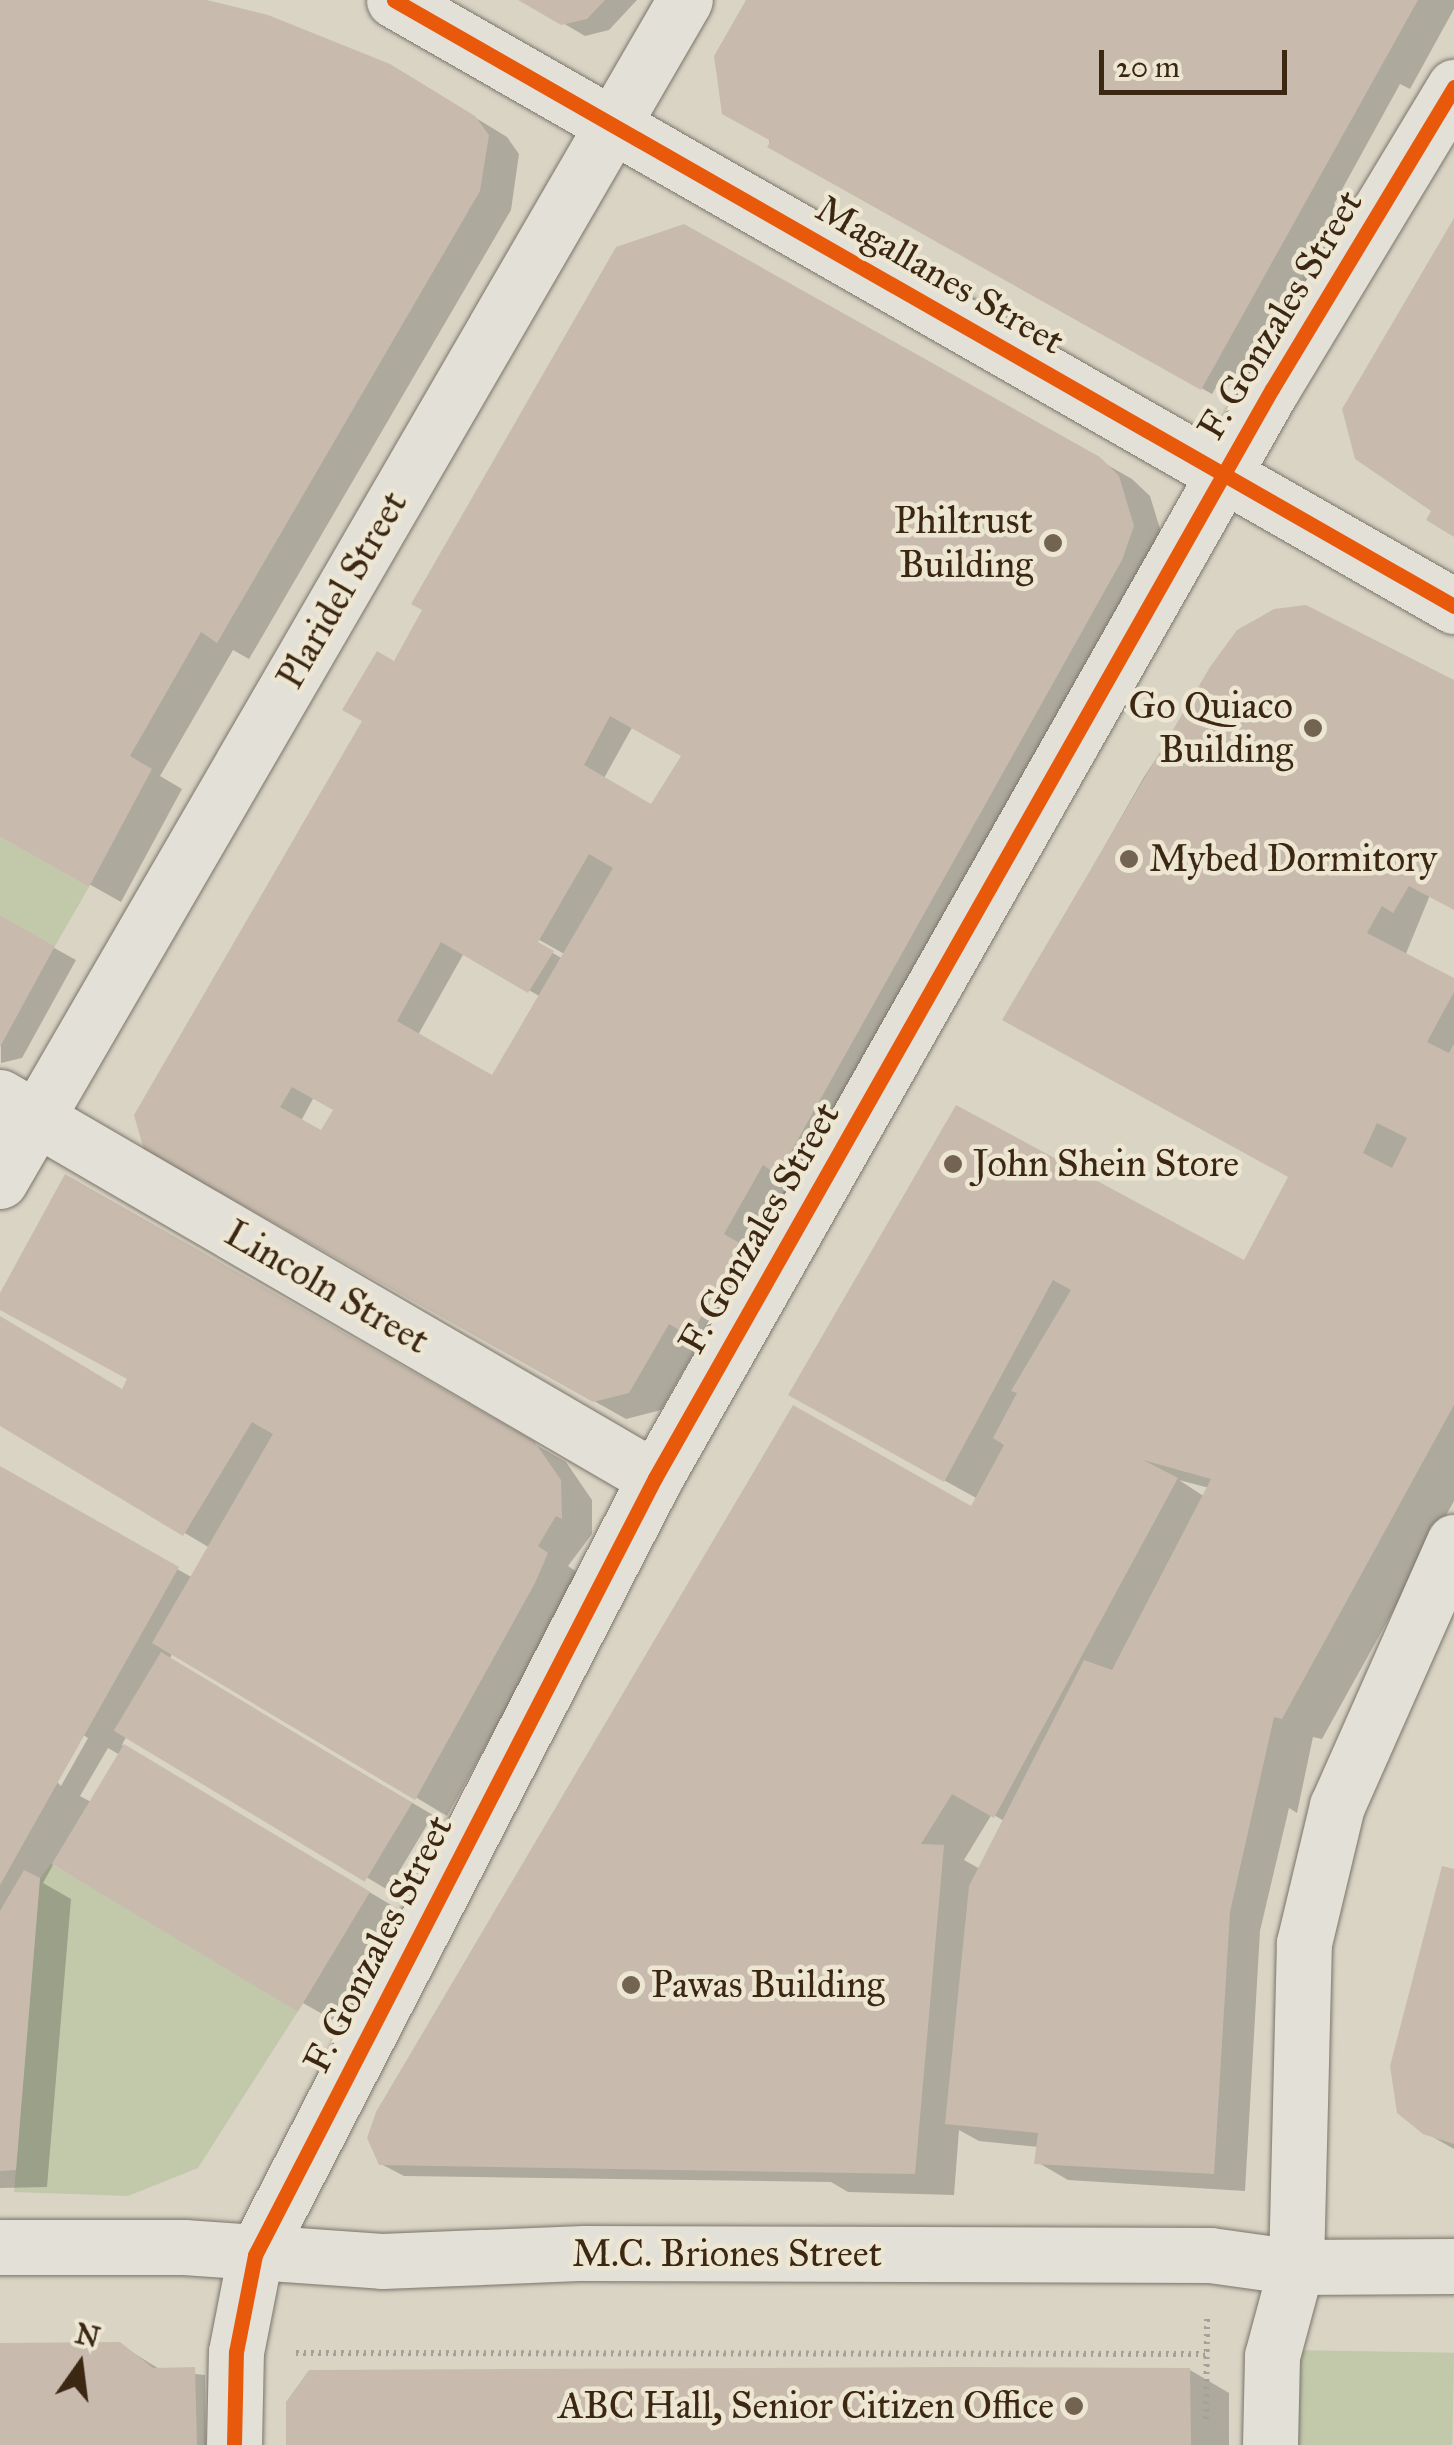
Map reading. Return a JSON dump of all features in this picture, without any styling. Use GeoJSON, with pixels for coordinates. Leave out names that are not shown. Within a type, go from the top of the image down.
{"type":"FeatureCollection","features":[{"type":"Feature","properties":{"kind":"street","name":"Magallanes Street"},"geometry":{"type":"LineString","coordinates":[[394,0],[1454,606]]}},
{"type":"Feature","properties":{"kind":"street","name":"Plaridel Street"},"geometry":{"type":"LineString","coordinates":[[0,1181],[17,1107],[684,0]]}},
{"type":"Feature","properties":{"kind":"street","name":"F. Gonzales Street"},"geometry":{"type":"LineString","coordinates":[[234,2445],[236,2352],[255,2256],[655,1478],[1223,474],[1454,88]]}},
{"type":"Feature","properties":{"kind":"street","name":"Lincoln Street"},"geometry":{"type":"LineString","coordinates":[[17,1107],[655,1478]]}},
{"type":"Feature","properties":{"kind":"street"},"geometry":{"type":"LineString","coordinates":[[1270,2445],[1272,2356],[1296,2268],[1304,1943],[1337,1806],[1454,1542]]}},
{"type":"Feature","properties":{"kind":"street","name":"M.C. Briones Street"},"geometry":{"type":"LineString","coordinates":[[0,2248],[184,2247],[255,2256],[382,2261],[584,2253],[1210,2254],[1296,2268],[1454,2266]]}},
{"type":"Feature","properties":{"kind":"path"},"geometry":{"type":"LineString","coordinates":[[1206,2427],[1210,2254]]}},
{"type":"Feature","properties":{"kind":"path"},"geometry":{"type":"LineString","coordinates":[[289,2353],[1205,2354]]}},
{"type":"Feature","properties":{"kind":"green space"},"geometry":{"type":"Polygon","coordinates":[[[0,837],[89,887],[55,946],[0,915],[0,837]]]}},
{"type":"Feature","properties":{"kind":"green space"},"geometry":{"type":"Polygon","coordinates":[[[51,1864],[302,2005],[198,2168],[128,2196],[14,2192],[40,1878],[51,1864]]]}},
{"type":"Feature","properties":{"kind":"green space"},"geometry":{"type":"Polygon","coordinates":[[[1292,2350],[1454,2353],[1452,2445],[1290,2445],[1292,2350]]]}},
{"type":"Feature","properties":{"kind":"building"},"geometry":{"type":"Polygon","coordinates":[[[0,0],[207,0],[268,15],[390,64],[475,116],[489,135],[480,191],[217,643],[201,632],[130,756],[152,769],[89,887],[0,837],[0,0]]]}},
{"type":"Feature","properties":{"kind":"building"},"geometry":{"type":"Polygon","coordinates":[[[518,0],[605,0],[587,19],[561,25],[518,0]]]}},
{"type":"Feature","properties":{"kind":"building"},"geometry":{"type":"Polygon","coordinates":[[[746,0],[1418,0],[1201,390],[767,147],[771,141],[722,114],[714,56],[746,0]]]}},
{"type":"Feature","properties":{"kind":"building"},"geometry":{"type":"Polygon","coordinates":[[[1454,218],[1454,537],[1426,520],[1431,511],[1355,459],[1342,409],[1454,218]]]}},
{"type":"Feature","properties":{"kind":"building"},"geometry":{"type":"Polygon","coordinates":[[[684,224],[1100,457],[1119,476],[1134,526],[1122,560],[778,1175],[763,1165],[724,1234],[743,1245],[690,1336],[669,1324],[629,1393],[593,1402],[144,1150],[134,1115],[362,721],[342,710],[377,651],[394,661],[422,610],[411,604],[616,247],[684,224]],[[610,716],[584,765],[651,804],[681,756],[610,716]],[[589,854],[538,942],[554,951],[528,993],[441,942],[397,1021],[492,1075],[613,868],[589,854]],[[292,1087],[280,1107],[321,1130],[333,1110],[292,1087]]]}},
{"type":"Feature","properties":{"kind":"building"},"geometry":{"type":"Polygon","coordinates":[[[1306,605],[1454,680],[1454,910],[1409,886],[1393,913],[1382,906],[1367,933],[1454,978],[1454,992],[1427,1042],[1449,1053],[1454,1044],[1454,1405],[1282,1719],[1274,1717],[1230,1912],[1214,2174],[1034,2164],[1038,2133],[945,2124],[969,1886],[1084,1660],[1112,1670],[1211,1479],[1143,1460],[1178,1478],[994,1818],[952,1794],[921,1844],[944,1845],[915,2174],[379,2165],[367,2138],[376,2112],[793,1405],[971,1506],[1004,1445],[993,1438],[1017,1393],[1011,1391],[1071,1290],[1053,1280],[944,1482],[788,1395],[956,1105],[1244,1260],[1288,1177],[1002,1020],[1210,667],[1237,630],[1274,609],[1306,605]],[[1377,1123],[1363,1153],[1392,1168],[1407,1138],[1377,1123]]]}},
{"type":"Feature","properties":{"kind":"building"},"geometry":{"type":"Polygon","coordinates":[[[0,915],[55,946],[0,1047],[0,915]]]}},
{"type":"Feature","properties":{"kind":"building"},"geometry":{"type":"Polygon","coordinates":[[[65,1174],[534,1441],[561,1480],[562,1519],[556,1516],[538,1546],[548,1553],[535,1583],[415,1800],[152,1643],[273,1434],[252,1422],[183,1536],[0,1426],[0,1316],[122,1389],[127,1379],[0,1310],[0,1293],[65,1174]]]}},
{"type":"Feature","properties":{"kind":"building"},"geometry":{"type":"Polygon","coordinates":[[[0,1466],[179,1567],[0,1885],[0,1466]]]}},
{"type":"Feature","properties":{"kind":"building"},"geometry":{"type":"Polygon","coordinates":[[[161,1652],[412,1803],[365,1882],[114,1731],[161,1652]]]}},
{"type":"Feature","properties":{"kind":"building"},"geometry":{"type":"Polygon","coordinates":[[[124,1744],[370,1892],[298,2012],[52,1864],[124,1744]]]}},
{"type":"Feature","properties":{"kind":"building"},"geometry":{"type":"Polygon","coordinates":[[[1442,1866],[1454,1869],[1454,2144],[1423,2134],[1397,2113],[1390,2066],[1442,1866]]]}},
{"type":"Feature","properties":{"kind":"building"},"geometry":{"type":"Polygon","coordinates":[[[24,1870],[40,1878],[16,2170],[0,2171],[0,1911],[24,1870]]]}},
{"type":"Feature","properties":{"kind":"building"},"geometry":{"type":"Polygon","coordinates":[[[120,2342],[153,2368],[195,2367],[197,2445],[0,2445],[0,2343],[120,2342]]]}},
{"type":"Feature","properties":{"kind":"building"},"geometry":{"type":"Polygon","coordinates":[[[1190,2368],[1191,2445],[286,2445],[286,2402],[309,2370],[1190,2368]]]}},
{"type":"Feature","properties":{"kind":"cycle path"},"geometry":{"type":"LineString","coordinates":[[394,0],[1454,606]]}},
{"type":"Feature","properties":{"kind":"cycle path"},"geometry":{"type":"LineString","coordinates":[[234,2445],[236,2352],[255,2255],[655,1478],[1272,389],[1454,87]]}},
{"type":"Feature","properties":{"kind":"place","name":"Philtrust Building"},"geometry":{"type":"Point","coordinates":[1053,543]}},
{"type":"Feature","properties":{"kind":"place","name":"Go Quiaco Building"},"geometry":{"type":"Point","coordinates":[1313,728]}},
{"type":"Feature","properties":{"kind":"place","name":"Mybed Dormitory"},"geometry":{"type":"Point","coordinates":[1129,859]}},
{"type":"Feature","properties":{"kind":"place","name":"John Shein Store"},"geometry":{"type":"Point","coordinates":[953,1164]}},
{"type":"Feature","properties":{"kind":"place","name":"Pawas Building"},"geometry":{"type":"Point","coordinates":[631,1985]}},
{"type":"Feature","properties":{"kind":"place","name":"ABC Hall, Senior Citizen Office"},"geometry":{"type":"Point","coordinates":[1074,2406]}}]}
